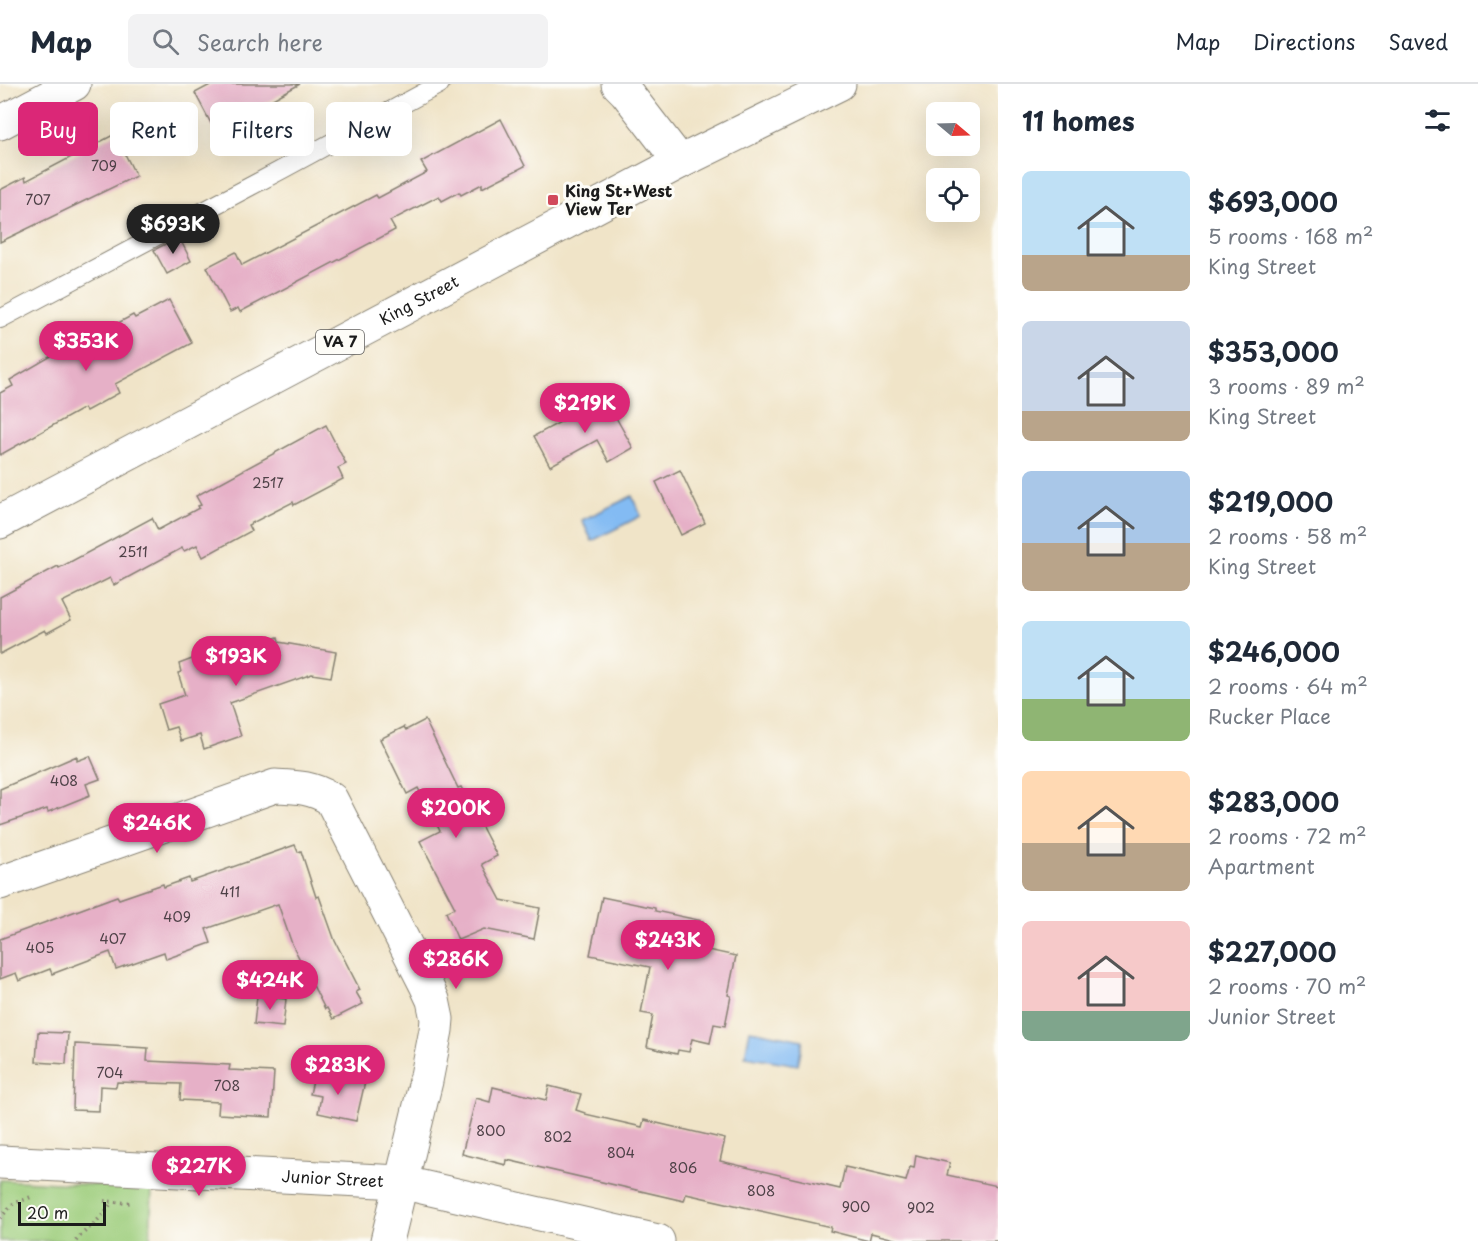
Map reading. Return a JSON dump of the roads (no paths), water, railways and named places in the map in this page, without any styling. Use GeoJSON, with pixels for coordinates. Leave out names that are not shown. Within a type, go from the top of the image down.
{"type":"FeatureCollection","features":[{"type":"Feature","properties":{"kind":"street"},"geometry":{"type":"LineString","coordinates":[[0,123],[74,84]]}},
{"type":"Feature","properties":{"kind":"street"},"geometry":{"type":"LineString","coordinates":[[618,84],[680,162]]}},
{"type":"Feature","properties":{"kind":"street","name":"King Street"},"geometry":{"type":"LineString","coordinates":[[0,522],[680,162],[838,84]]}},
{"type":"Feature","properties":{"kind":"street"},"geometry":{"type":"LineString","coordinates":[[0,883],[275,786],[305,787],[331,799],[426,985],[433,1000],[437,1019],[426,1081],[387,1241]]}},
{"type":"Feature","properties":{"kind":"street","name":"Junior Street"},"geometry":{"type":"LineString","coordinates":[[0,1162],[400,1182],[658,1241]]}},
{"type":"Feature","properties":{"kind":"lane"},"geometry":{"type":"LineString","coordinates":[[0,319],[440,84]]}},
{"type":"Feature","properties":{"kind":"water"},"geometry":{"type":"Polygon","coordinates":[[[632,496],[641,516],[592,541],[582,520],[632,496]]]}},
{"type":"Feature","properties":{"kind":"water"},"geometry":{"type":"Polygon","coordinates":[[[750,1030],[803,1040],[798,1065],[745,1056],[750,1030]]]}},
{"type":"Feature","properties":{"kind":"place","name":"King St+West View Ter"},"geometry":{"type":"Point","coordinates":[553,200]}}]}
